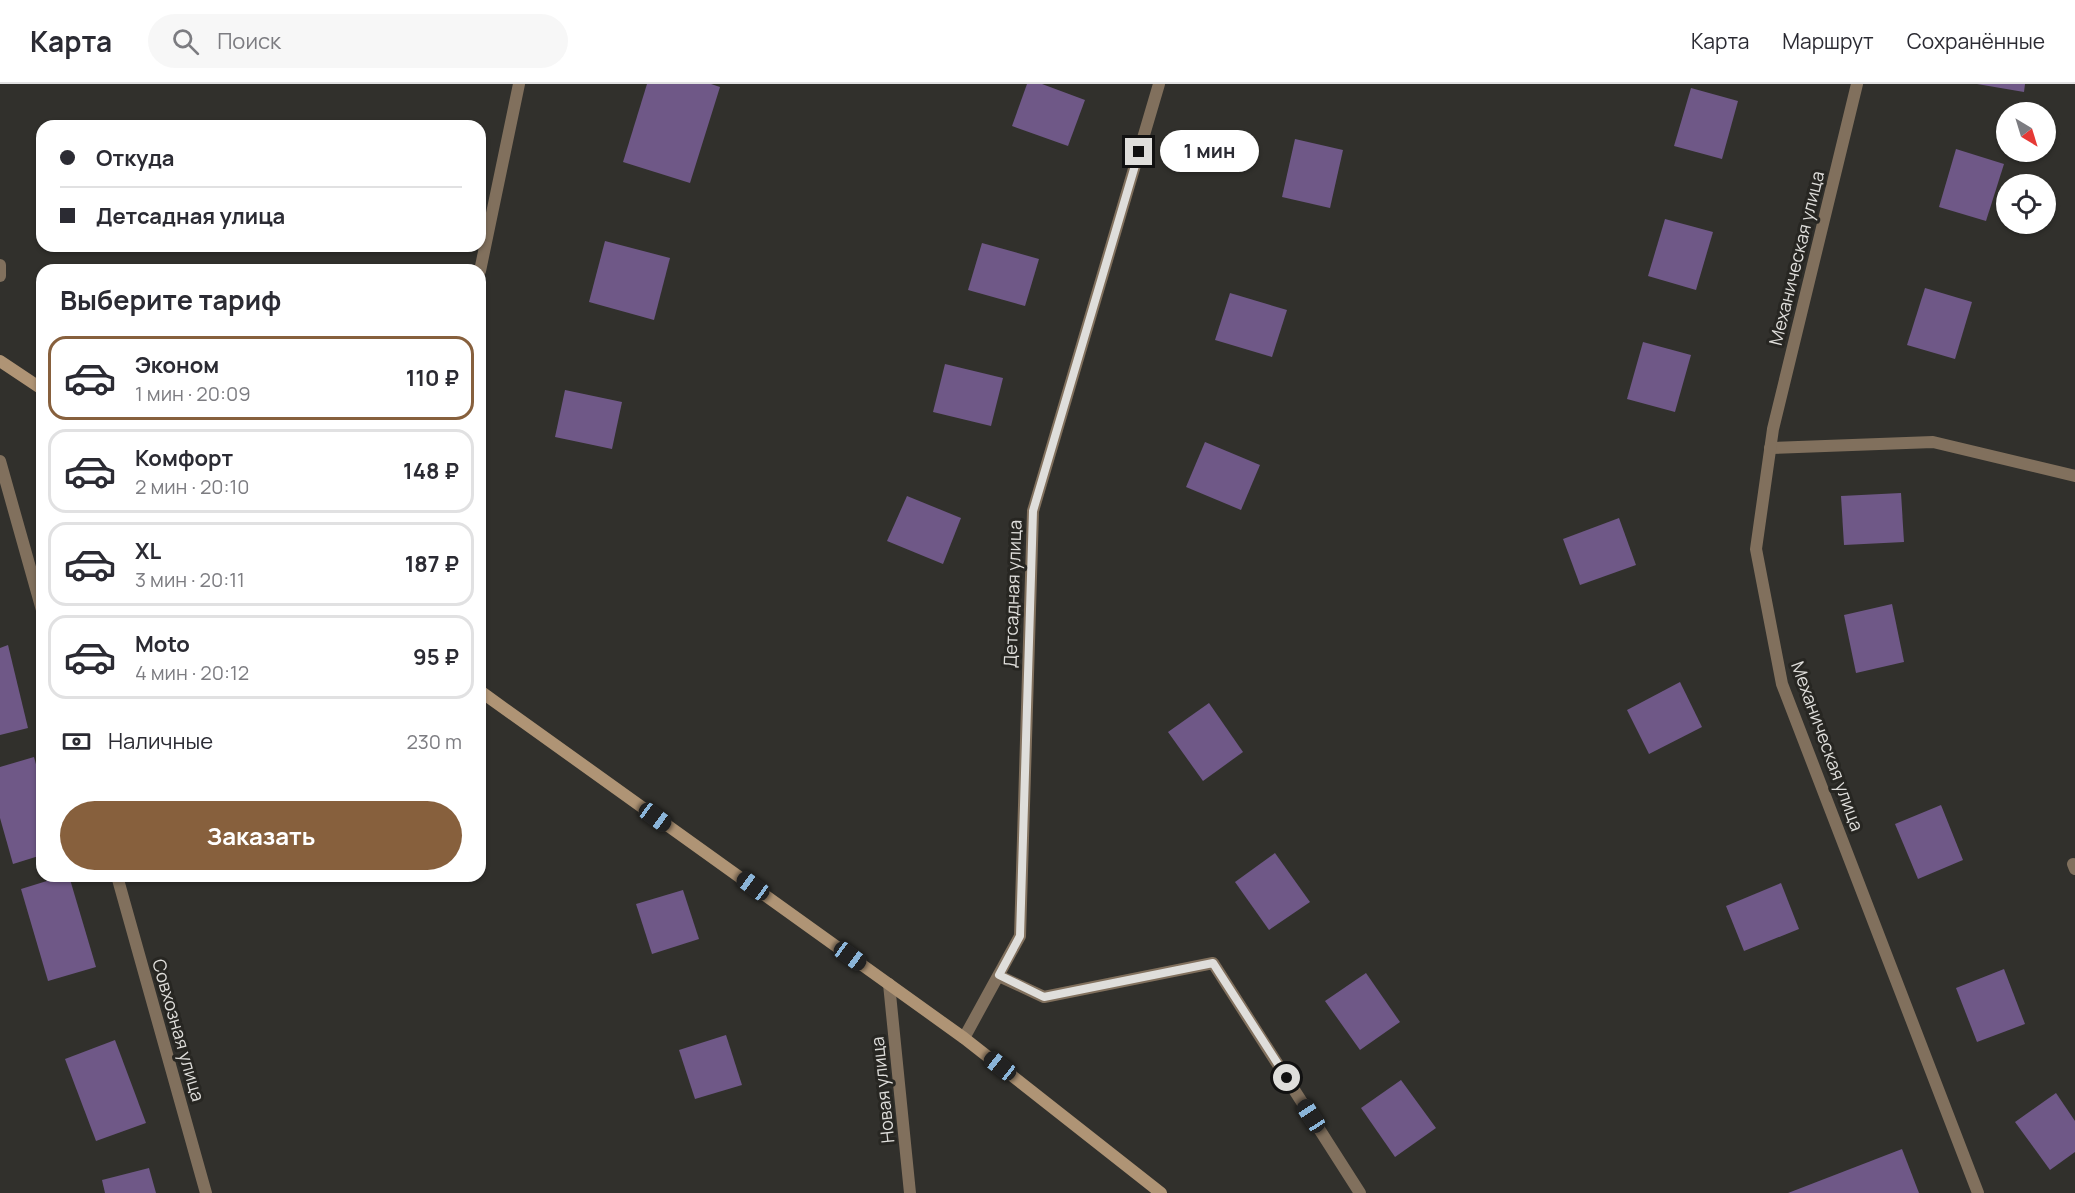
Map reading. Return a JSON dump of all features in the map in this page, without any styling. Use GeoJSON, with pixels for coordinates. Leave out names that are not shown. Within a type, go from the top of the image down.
{"type":"FeatureCollection","features":[{"type":"Feature","properties":{"kind":"street"},"geometry":{"type":"LineString","coordinates":[[486,242],[519,84]]}},
{"type":"Feature","properties":{"kind":"street","name":"Детсадная улица"},"geometry":{"type":"LineString","coordinates":[[964,1038],[1020,936],[1033,511],[1159,84]]}},
{"type":"Feature","properties":{"kind":"street","name":"Механическая улица"},"geometry":{"type":"LineString","coordinates":[[1857,84],[1773,429],[1756,549],[1782,684],[1978,1193]]}},
{"type":"Feature","properties":{"kind":"street"},"geometry":{"type":"LineString","coordinates":[[0,265],[0,276]]}},
{"type":"Feature","properties":{"kind":"street"},"geometry":{"type":"LineString","coordinates":[[0,361],[36,385]]}},
{"type":"Feature","properties":{"kind":"street"},"geometry":{"type":"LineString","coordinates":[[1770,448],[1933,442],[2075,476]]}},
{"type":"Feature","properties":{"kind":"street"},"geometry":{"type":"LineString","coordinates":[[0,461],[36,589]]}},
{"type":"Feature","properties":{"kind":"street"},"geometry":{"type":"LineString","coordinates":[[486,695],[964,1038],[1161,1193]]}},
{"type":"Feature","properties":{"kind":"street","name":"Совхозная улица"},"geometry":{"type":"LineString","coordinates":[[119,882],[206,1193]]}},
{"type":"Feature","properties":{"kind":"street"},"geometry":{"type":"LineString","coordinates":[[999,975],[1044,997],[1213,963],[1360,1193]]}},
{"type":"Feature","properties":{"kind":"street","name":"Новая улица"},"geometry":{"type":"LineString","coordinates":[[889,984],[910,1193]]}},
{"type":"Feature","properties":{"kind":"building"},"geometry":{"type":"Polygon","coordinates":[[[647,84],[711,84],[720,87],[690,183],[623,162],[647,84]]]}},
{"type":"Feature","properties":{"kind":"building"},"geometry":{"type":"Polygon","coordinates":[[[1027,84],[1042,84],[1085,100],[1068,146],[1012,126],[1027,84]]]}},
{"type":"Feature","properties":{"kind":"building"},"geometry":{"type":"Polygon","coordinates":[[[1977,84],[2025,84],[2024,92],[1977,84]]]}},
{"type":"Feature","properties":{"kind":"building"},"geometry":{"type":"Polygon","coordinates":[[[1691,88],[1738,101],[1722,159],[1674,146],[1691,88]]]}},
{"type":"Feature","properties":{"kind":"building"},"geometry":{"type":"Polygon","coordinates":[[[1295,139],[1343,150],[1330,208],[1282,197],[1295,139]]]}},
{"type":"Feature","properties":{"kind":"building"},"geometry":{"type":"Polygon","coordinates":[[[1956,149],[2004,164],[2001,174],[1996,174],[1996,189],[1986,221],[1939,207],[1956,149]]]}},
{"type":"Feature","properties":{"kind":"building"},"geometry":{"type":"Polygon","coordinates":[[[1665,219],[1713,232],[1696,290],[1648,276],[1665,219]]]}},
{"type":"Feature","properties":{"kind":"building"},"geometry":{"type":"Polygon","coordinates":[[[605,241],[670,258],[654,320],[589,302],[605,241]]]}},
{"type":"Feature","properties":{"kind":"building"},"geometry":{"type":"Polygon","coordinates":[[[982,243],[1039,259],[1025,306],[968,290],[982,243]]]}},
{"type":"Feature","properties":{"kind":"building"},"geometry":{"type":"Polygon","coordinates":[[[1925,288],[1972,302],[1955,359],[1907,345],[1925,288]]]}},
{"type":"Feature","properties":{"kind":"building"},"geometry":{"type":"Polygon","coordinates":[[[1230,293],[1287,310],[1272,357],[1215,340],[1230,293]]]}},
{"type":"Feature","properties":{"kind":"building"},"geometry":{"type":"Polygon","coordinates":[[[1643,342],[1691,355],[1675,412],[1627,399],[1643,342]]]}},
{"type":"Feature","properties":{"kind":"building"},"geometry":{"type":"Polygon","coordinates":[[[945,364],[1003,378],[991,426],[933,412],[945,364]]]}},
{"type":"Feature","properties":{"kind":"building"},"geometry":{"type":"Polygon","coordinates":[[[565,390],[622,402],[612,449],[555,437],[565,390]]]}},
{"type":"Feature","properties":{"kind":"building"},"geometry":{"type":"Polygon","coordinates":[[[1205,442],[1260,465],[1241,510],[1186,487],[1205,442]]]}},
{"type":"Feature","properties":{"kind":"building"},"geometry":{"type":"Polygon","coordinates":[[[1901,493],[1904,542],[1844,545],[1841,496],[1901,493]]]}},
{"type":"Feature","properties":{"kind":"building"},"geometry":{"type":"Polygon","coordinates":[[[907,496],[961,518],[943,564],[887,541],[907,496]]]}},
{"type":"Feature","properties":{"kind":"building"},"geometry":{"type":"Polygon","coordinates":[[[1619,518],[1636,565],[1580,585],[1563,539],[1619,518]]]}},
{"type":"Feature","properties":{"kind":"building"},"geometry":{"type":"Polygon","coordinates":[[[1892,604],[1904,662],[1856,673],[1844,615],[1892,604]]]}},
{"type":"Feature","properties":{"kind":"building"},"geometry":{"type":"Polygon","coordinates":[[[8,645],[28,728],[0,735],[0,648],[8,645]]]}},
{"type":"Feature","properties":{"kind":"building"},"geometry":{"type":"Polygon","coordinates":[[[1680,682],[1702,727],[1649,754],[1627,710],[1680,682]]]}},
{"type":"Feature","properties":{"kind":"building"},"geometry":{"type":"Polygon","coordinates":[[[1209,703],[1243,752],[1203,781],[1168,732],[1209,703]]]}},
{"type":"Feature","properties":{"kind":"building"},"geometry":{"type":"Polygon","coordinates":[[[34,757],[36,764],[36,857],[13,864],[0,818],[0,767],[34,757]]]}},
{"type":"Feature","properties":{"kind":"building"},"geometry":{"type":"Polygon","coordinates":[[[1941,805],[1963,860],[1918,879],[1895,824],[1941,805]]]}},
{"type":"Feature","properties":{"kind":"building"},"geometry":{"type":"Polygon","coordinates":[[[1275,853],[1310,902],[1269,930],[1235,882],[1275,853]]]}},
{"type":"Feature","properties":{"kind":"building"},"geometry":{"type":"Polygon","coordinates":[[[44,882],[71,882],[96,967],[48,981],[21,889],[44,882]]]}},
{"type":"Feature","properties":{"kind":"building"},"geometry":{"type":"Polygon","coordinates":[[[1781,883],[1799,929],[1744,951],[1726,906],[1781,883]]]}},
{"type":"Feature","properties":{"kind":"building"},"geometry":{"type":"Polygon","coordinates":[[[683,890],[699,939],[652,954],[636,904],[683,890]]]}},
{"type":"Feature","properties":{"kind":"building"},"geometry":{"type":"Polygon","coordinates":[[[2004,969],[2025,1024],[1977,1042],[1956,988],[2004,969]]]}},
{"type":"Feature","properties":{"kind":"building"},"geometry":{"type":"Polygon","coordinates":[[[1366,973],[1400,1022],[1360,1050],[1325,1001],[1366,973]]]}},
{"type":"Feature","properties":{"kind":"building"},"geometry":{"type":"Polygon","coordinates":[[[726,1035],[742,1085],[695,1099],[679,1050],[726,1035]]]}},
{"type":"Feature","properties":{"kind":"building"},"geometry":{"type":"Polygon","coordinates":[[[115,1040],[146,1123],[96,1141],[65,1059],[115,1040]]]}},
{"type":"Feature","properties":{"kind":"building"},"geometry":{"type":"Polygon","coordinates":[[[1401,1080],[1436,1128],[1395,1157],[1361,1108],[1401,1080]]]}},
{"type":"Feature","properties":{"kind":"building"},"geometry":{"type":"Polygon","coordinates":[[[2056,1093],[2075,1121],[2075,1152],[2050,1170],[2015,1122],[2056,1093]]]}},
{"type":"Feature","properties":{"kind":"building"},"geometry":{"type":"Polygon","coordinates":[[[1902,1149],[1919,1193],[1788,1193],[1902,1149]]]}},
{"type":"Feature","properties":{"kind":"building"},"geometry":{"type":"Polygon","coordinates":[[[149,1168],[156,1193],[105,1193],[102,1180],[149,1168]]]}},
{"type":"Feature","properties":{"kind":"route"},"geometry":{"type":"LineString","coordinates":[[1139,152],[1033,511],[1020,936],[999,975],[1044,997],[1213,963],[1287,1078]]}}]}
